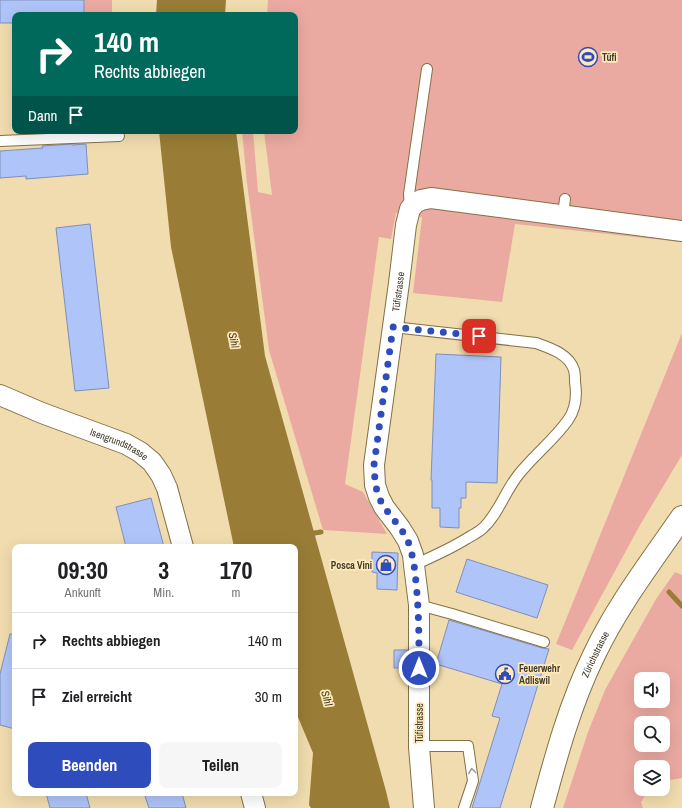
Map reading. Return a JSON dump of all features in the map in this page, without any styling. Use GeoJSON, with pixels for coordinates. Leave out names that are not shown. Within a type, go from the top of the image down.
{"type":"FeatureCollection","features":[{"type":"Feature","properties":{"kind":"main road","name":"Zürichstrasse"},"geometry":{"type":"LineString","coordinates":[[542,808],[569,714],[593,656],[626,599],[682,517]]}},
{"type":"Feature","properties":{"kind":"street"},"geometry":{"type":"LineString","coordinates":[[410,208],[415,203],[430,198],[564,207],[682,231]]}},
{"type":"Feature","properties":{"kind":"street","name":"Tüfistrasse"},"geometry":{"type":"LineString","coordinates":[[410,208],[406,225],[374,465],[375,485],[379,497],[384,508],[408,541],[414,565],[419,606],[419,747],[424,808]]}},
{"type":"Feature","properties":{"kind":"street","name":"Isengrundstrasse"},"geometry":{"type":"LineString","coordinates":[[0,395],[42,413],[126,444],[140,452],[152,462],[161,475],[167,488],[182,544]]}},
{"type":"Feature","properties":{"kind":"lane"},"geometry":{"type":"LineString","coordinates":[[410,208],[409,194],[427,69]]}},
{"type":"Feature","properties":{"kind":"lane"},"geometry":{"type":"LineString","coordinates":[[0,141],[119,136]]}},
{"type":"Feature","properties":{"kind":"lane"},"geometry":{"type":"LineString","coordinates":[[393,327],[536,343],[551,348],[562,354],[570,362],[574,370],[576,387],[575,403],[569,420],[550,442],[526,464],[513,480],[487,524],[480,531],[453,547],[414,565]]}},
{"type":"Feature","properties":{"kind":"lane"},"geometry":{"type":"LineString","coordinates":[[419,606],[452,614],[544,642]]}},
{"type":"Feature","properties":{"kind":"lane"},"geometry":{"type":"LineString","coordinates":[[419,747],[468,746],[473,781],[464,808]]}},
{"type":"Feature","properties":{"kind":"shaded area"},"geometry":{"type":"Polygon","coordinates":[[[84,0],[112,0],[112,12],[84,12],[84,0]]]}},
{"type":"Feature","properties":{"kind":"shaded area"},"geometry":{"type":"Polygon","coordinates":[[[268,0],[682,0],[682,242],[515,224],[502,302],[413,293],[422,217],[396,213],[391,239],[379,237],[345,484],[363,492],[387,534],[323,530],[269,350],[247,183],[242,134],[253,134],[258,192],[272,195],[264,134],[298,134],[298,12],[267,12],[268,0]]]}},
{"type":"Feature","properties":{"kind":"shaded area"},"geometry":{"type":"Polygon","coordinates":[[[682,333],[682,455],[640,525],[572,650],[556,644],[682,333]]]}},
{"type":"Feature","properties":{"kind":"shaded area"},"geometry":{"type":"Polygon","coordinates":[[[675,572],[682,575],[682,778],[670,780],[670,760],[634,760],[634,796],[645,796],[641,802],[643,808],[563,808],[588,732],[605,690],[656,599],[675,572]]]}},
{"type":"Feature","properties":{"kind":"water"},"geometry":{"type":"Polygon","coordinates":[[[157,0],[226,0],[225,12],[156,12],[157,0]]]}},
{"type":"Feature","properties":{"kind":"water","name":"Sihl"},"geometry":{"type":"Polygon","coordinates":[[[159,134],[236,134],[265,356],[390,808],[311,808],[309,805],[313,753],[298,717],[298,544],[233,544],[171,247],[159,134]]]}},
{"type":"Feature","properties":{"kind":"building"},"geometry":{"type":"Polygon","coordinates":[[[0,0],[84,0],[84,12],[12,12],[12,23],[0,23],[0,0]]]}},
{"type":"Feature","properties":{"kind":"building"},"geometry":{"type":"Polygon","coordinates":[[[86,144],[88,174],[26,179],[26,176],[0,178],[0,151],[86,144]]]}},
{"type":"Feature","properties":{"kind":"building"},"geometry":{"type":"Polygon","coordinates":[[[90,224],[109,388],[75,391],[56,228],[90,224]]]}},
{"type":"Feature","properties":{"kind":"building"},"geometry":{"type":"Polygon","coordinates":[[[436,354],[501,357],[497,483],[466,482],[466,498],[461,498],[461,508],[459,508],[459,528],[440,527],[440,508],[432,508],[431,480],[436,354]]]}},
{"type":"Feature","properties":{"kind":"building"},"geometry":{"type":"Polygon","coordinates":[[[151,498],[163,544],[125,544],[116,507],[151,498]]]}},
{"type":"Feature","properties":{"kind":"building"},"geometry":{"type":"Polygon","coordinates":[[[372,552],[398,553],[397,590],[377,589],[377,573],[372,572],[372,552]]]}},
{"type":"Feature","properties":{"kind":"building"},"geometry":{"type":"Polygon","coordinates":[[[467,559],[548,585],[537,618],[456,592],[467,559]]]}},
{"type":"Feature","properties":{"kind":"building","name":"Feuerwehr Adliswil"},"geometry":{"type":"Polygon","coordinates":[[[449,620],[549,649],[500,808],[472,808],[500,718],[492,716],[502,684],[436,664],[449,620]]]}},
{"type":"Feature","properties":{"kind":"building"},"geometry":{"type":"Polygon","coordinates":[[[10,634],[12,634],[12,728],[0,725],[0,674],[10,634]]]}},
{"type":"Feature","properties":{"kind":"building"},"geometry":{"type":"Polygon","coordinates":[[[394,650],[408,650],[408,668],[394,668],[394,650]]]}},
{"type":"Feature","properties":{"kind":"building"},"geometry":{"type":"Polygon","coordinates":[[[47,796],[87,796],[90,808],[50,808],[47,796]]]}},
{"type":"Feature","properties":{"kind":"building"},"geometry":{"type":"Polygon","coordinates":[[[145,796],[183,796],[186,808],[149,808],[145,796]]]}},
{"type":"Feature","properties":{"kind":"waterway"},"geometry":{"type":"LineString","coordinates":[[308,534],[321,532]]}},
{"type":"Feature","properties":{"kind":"waterway"},"geometry":{"type":"LineString","coordinates":[[669,592],[682,606]]}},
{"type":"Feature","properties":{"kind":"place","name":"Tüfi"},"geometry":{"type":"Point","coordinates":[588,57]}},
{"type":"Feature","properties":{"kind":"place","name":"Posca Vini"},"geometry":{"type":"Point","coordinates":[386,565]}},
{"type":"Feature","properties":{"kind":"place","name":"Feuerwehr Adliswil"},"geometry":{"type":"Point","coordinates":[505,674]}},
{"type":"Feature","properties":{"kind":"route"},"geometry":{"type":"LineString","coordinates":[[419,668],[419,606],[412,554],[408,541],[384,508],[375,485],[374,465],[393,327],[479,336]]}}]}
